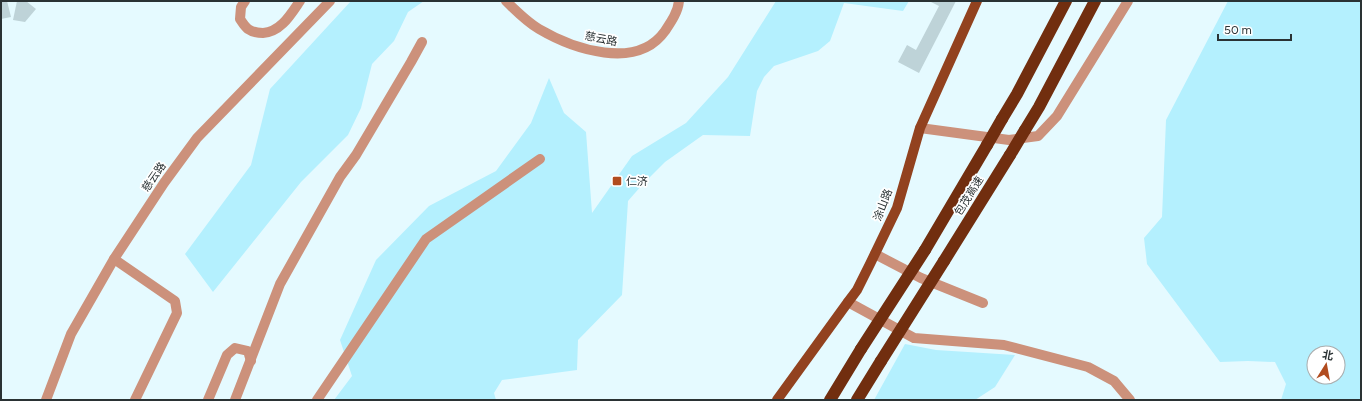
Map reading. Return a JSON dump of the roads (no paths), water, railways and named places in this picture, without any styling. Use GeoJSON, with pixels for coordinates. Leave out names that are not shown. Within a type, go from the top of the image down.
{"type":"FeatureCollection","features":[{"type":"Feature","properties":{"kind":"highway","name":"包茂高速"},"geometry":{"type":"LineString","coordinates":[[830,400],[925,250],[1017,94],[1066,1]]}},
{"type":"Feature","properties":{"kind":"highway","name":"包茂高速"},"geometry":{"type":"LineString","coordinates":[[857,400],[1039,107],[1095,1]]}},
{"type":"Feature","properties":{"kind":"main road","name":"涂山路"},"geometry":{"type":"LineString","coordinates":[[777,400],[857,290],[897,208],[920,128],[977,1]]}},
{"type":"Feature","properties":{"kind":"street"},"geometry":{"type":"LineString","coordinates":[[245,1],[241,7],[240,19],[248,29],[258,33],[269,33],[275,30],[291,14],[300,1]]}},
{"type":"Feature","properties":{"kind":"street","name":"慈云路"},"geometry":{"type":"LineString","coordinates":[[46,400],[71,334],[114,259],[164,183],[197,138],[330,1]]}},
{"type":"Feature","properties":{"kind":"street","name":"慈云路"},"geometry":{"type":"LineString","coordinates":[[506,1],[538,29],[556,38],[575,46],[600,52],[622,54],[644,48],[661,37],[671,22],[679,1]]}},
{"type":"Feature","properties":{"kind":"street"},"geometry":{"type":"LineString","coordinates":[[920,128],[1009,140],[1038,136],[1057,116],[1128,1]]}},
{"type":"Feature","properties":{"kind":"street"},"geometry":{"type":"LineString","coordinates":[[235,400],[280,284],[340,177],[356,155],[422,42]]}},
{"type":"Feature","properties":{"kind":"street"},"geometry":{"type":"LineString","coordinates":[[317,400],[426,239],[540,159]]}},
{"type":"Feature","properties":{"kind":"street"},"geometry":{"type":"LineString","coordinates":[[875,254],[921,278],[983,302]]}},
{"type":"Feature","properties":{"kind":"street"},"geometry":{"type":"LineString","coordinates":[[114,259],[175,301],[177,313],[135,400]]}},
{"type":"Feature","properties":{"kind":"street"},"geometry":{"type":"LineString","coordinates":[[848,302],[914,338],[1004,345],[1088,367],[1114,381],[1130,400]]}},
{"type":"Feature","properties":{"kind":"street"},"geometry":{"type":"LineString","coordinates":[[208,400],[227,355],[235,348],[248,351],[251,361]]}},
{"type":"Feature","properties":{"kind":"place","name":"仁济"},"geometry":{"type":"Point","coordinates":[617,181]}}]}
